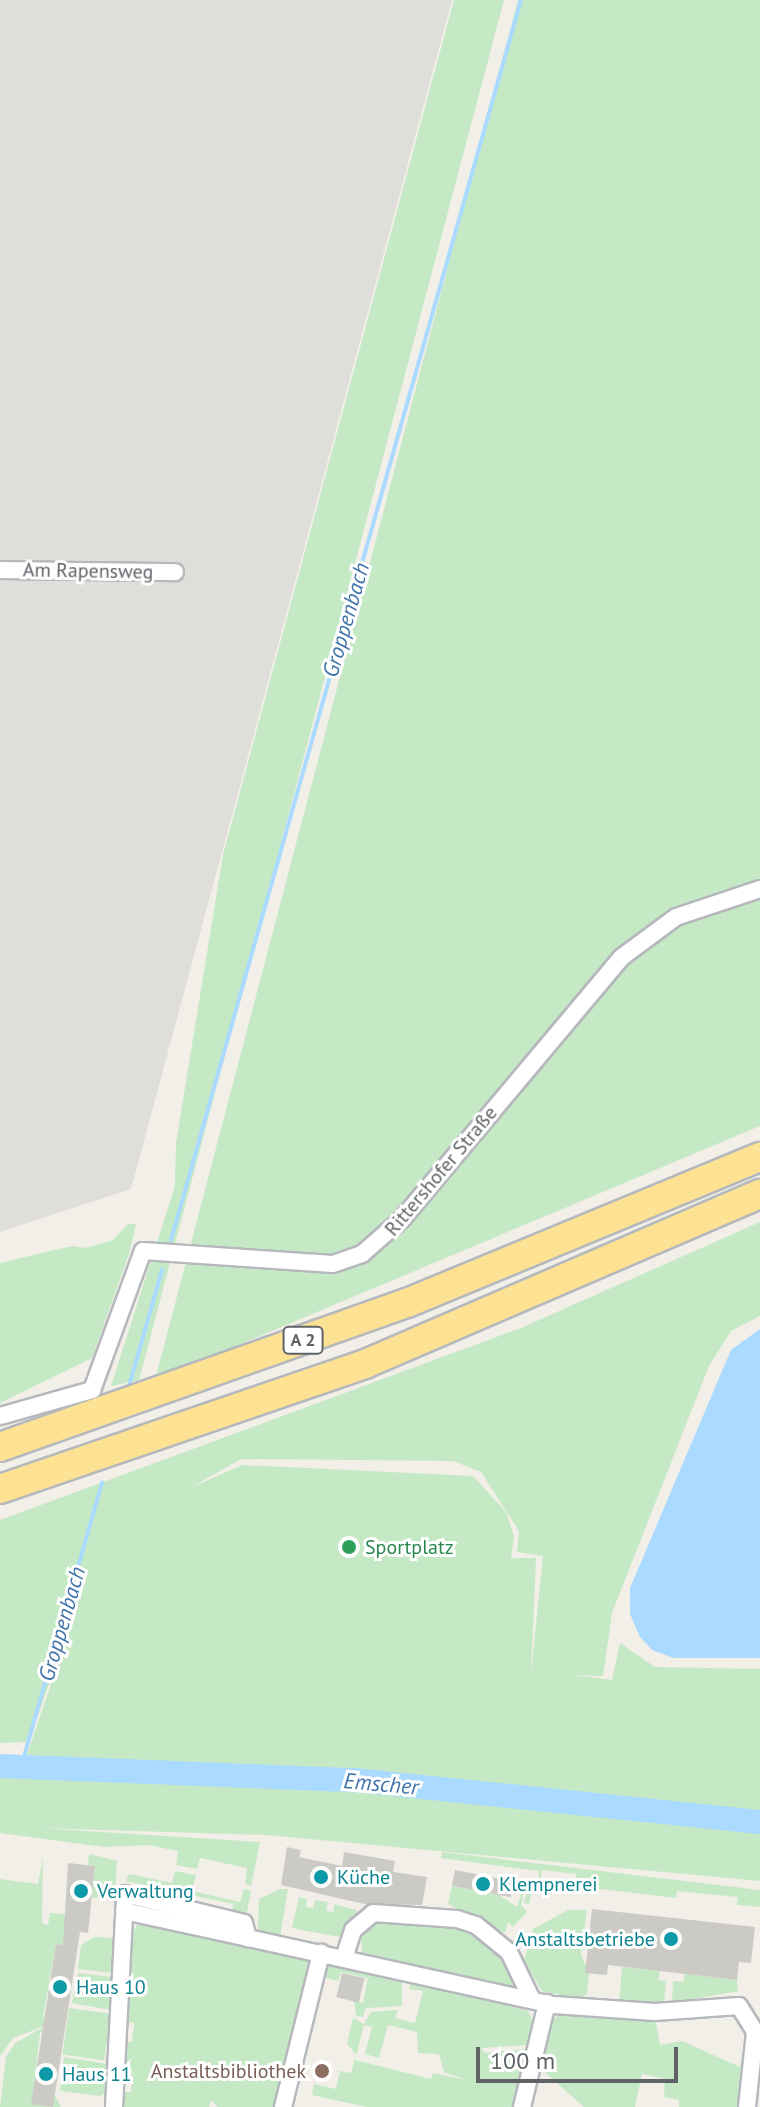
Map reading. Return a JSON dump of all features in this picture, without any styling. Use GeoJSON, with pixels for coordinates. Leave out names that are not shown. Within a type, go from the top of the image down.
{"type":"FeatureCollection","features":[{"type":"Feature","properties":{"kind":"highway","name":"A 2"},"geometry":{"type":"LineString","coordinates":[[0,1447],[407,1303],[760,1157]]}},
{"type":"Feature","properties":{"kind":"highway","name":"A 2"},"geometry":{"type":"LineString","coordinates":[[0,1489],[365,1364],[760,1194]]}},
{"type":"Feature","properties":{"kind":"street","name":"Am Rapensweg"},"geometry":{"type":"LineString","coordinates":[[0,570],[175,572]]}},
{"type":"Feature","properties":{"kind":"street","name":"Rittershofer Straße"},"geometry":{"type":"LineString","coordinates":[[0,1416],[92,1390],[143,1251],[333,1264],[373,1246],[622,957],[676,917],[760,889]]}},
{"type":"Feature","properties":{"kind":"street"},"geometry":{"type":"LineString","coordinates":[[114,2107],[124,1911],[539,2002],[655,2012],[739,2006],[755,2032],[747,2107]]}},
{"type":"Feature","properties":{"kind":"street"},"geometry":{"type":"LineString","coordinates":[[344,1958],[353,1930],[373,1913],[457,1919],[476,1925],[509,1952],[539,2002],[522,2107]]}},
{"type":"Feature","properties":{"kind":"street"},"geometry":{"type":"LineString","coordinates":[[283,2107],[321,1953]]}},
{"type":"Feature","properties":{"kind":"shaded area"},"geometry":{"type":"Polygon","coordinates":[[[0,0],[452,0],[131,1189],[0,1232],[0,0]]]}},
{"type":"Feature","properties":{"kind":"green space"},"geometry":{"type":"Polygon","coordinates":[[[454,0],[504,0],[139,1380],[111,1386],[175,1186],[176,1143],[223,855],[454,0]]]}},
{"type":"Feature","properties":{"kind":"green space"},"geometry":{"type":"Polygon","coordinates":[[[518,0],[760,0],[760,1126],[155,1380],[518,0]]]}},
{"type":"Feature","properties":{"kind":"green space"},"geometry":{"type":"Polygon","coordinates":[[[760,1222],[760,1316],[731,1331],[709,1366],[612,1613],[603,1676],[574,1675],[612,1680],[620,1643],[655,1667],[760,1669],[760,1881],[267,1835],[39,1828],[260,1842],[251,1886],[245,1884],[247,1868],[200,1858],[197,1869],[176,1865],[178,1851],[148,1845],[104,1847],[0,1833],[0,1775],[20,1775],[84,1588],[28,1742],[0,1743],[0,1520],[521,1328],[760,1222]],[[241,1459],[190,1488],[242,1465],[473,1476],[506,1512],[514,1536],[511,1558],[536,1558],[531,1673],[543,1556],[517,1552],[519,1531],[481,1472],[453,1461],[241,1459]]]}},
{"type":"Feature","properties":{"kind":"green space"},"geometry":{"type":"Polygon","coordinates":[[[128,1224],[136,1224],[130,1251],[92,1358],[0,1403],[0,1263],[72,1246],[86,1248],[113,1240],[128,1224]]]}},
{"type":"Feature","properties":{"kind":"green space"},"geometry":{"type":"Polygon","coordinates":[[[442,1852],[760,1890],[760,1907],[737,1905],[738,1897],[677,1891],[676,1898],[584,1887],[576,1893],[576,1874],[542,1870],[538,1890],[533,1889],[529,1904],[524,1903],[528,1888],[538,1882],[539,1871],[441,1858],[442,1852]]]}},
{"type":"Feature","properties":{"kind":"green space"},"geometry":{"type":"Polygon","coordinates":[[[89,1854],[117,1861],[115,1896],[92,1898],[95,1866],[88,1865],[89,1854]]]}},
{"type":"Feature","properties":{"kind":"green space"},"geometry":{"type":"Polygon","coordinates":[[[43,1858],[42,1923],[48,1925],[50,1913],[66,1914],[77,1947],[56,1944],[43,2017],[61,2020],[13,2038],[0,2056],[0,1879],[38,1884],[43,1858]]]}},
{"type":"Feature","properties":{"kind":"green space"},"geometry":{"type":"Polygon","coordinates":[[[175,1871],[196,1875],[192,1891],[240,1902],[244,1889],[251,1891],[246,1917],[232,1914],[233,1904],[126,1881],[129,1874],[172,1883],[175,1871]]]}},
{"type":"Feature","properties":{"kind":"green space"},"geometry":{"type":"Polygon","coordinates":[[[527,1877],[521,1905],[527,1912],[513,1927],[508,1922],[505,1933],[448,1904],[452,1886],[499,1895],[517,1907],[527,1877]]]}},
{"type":"Feature","properties":{"kind":"green space"},"geometry":{"type":"Polygon","coordinates":[[[280,1889],[288,1889],[280,1937],[258,1933],[259,1899],[280,1889]]]}},
{"type":"Feature","properties":{"kind":"green space"},"geometry":{"type":"Polygon","coordinates":[[[299,1897],[307,1899],[306,1907],[313,1908],[315,1900],[328,1902],[326,1911],[333,1912],[335,1904],[358,1911],[339,1937],[292,1928],[299,1897]]]}},
{"type":"Feature","properties":{"kind":"green space"},"geometry":{"type":"Polygon","coordinates":[[[568,1910],[587,1910],[581,1954],[589,1974],[587,1994],[580,1999],[542,1991],[524,1961],[533,1929],[568,1910]]]}},
{"type":"Feature","properties":{"kind":"green space"},"geometry":{"type":"Polygon","coordinates":[[[382,1918],[466,1928],[488,1943],[519,1981],[517,1988],[362,1955],[361,1932],[382,1918]]]}},
{"type":"Feature","properties":{"kind":"green space"},"geometry":{"type":"Polygon","coordinates":[[[138,1923],[313,1960],[277,2107],[218,2107],[211,2100],[209,2107],[119,2107],[119,2092],[131,2092],[132,2069],[121,2068],[122,2042],[132,2042],[134,2023],[123,2022],[129,1941],[138,1923]]]}},
{"type":"Feature","properties":{"kind":"green space"},"geometry":{"type":"Polygon","coordinates":[[[94,1937],[113,1938],[112,1973],[78,1969],[81,1945],[94,1937]]]}},
{"type":"Feature","properties":{"kind":"green space"},"geometry":{"type":"Polygon","coordinates":[[[328,1963],[402,1979],[402,2006],[366,2008],[363,2017],[356,2016],[354,2001],[363,2003],[368,1978],[341,1972],[338,1981],[324,1977],[328,1963]]]}},
{"type":"Feature","properties":{"kind":"green space"},"geometry":{"type":"Polygon","coordinates":[[[622,1967],[660,1971],[658,1980],[666,1981],[664,2003],[619,2004],[622,1967]]]}},
{"type":"Feature","properties":{"kind":"green space"},"geometry":{"type":"Polygon","coordinates":[[[78,1973],[112,1977],[111,2010],[72,2003],[78,1973]]]}},
{"type":"Feature","properties":{"kind":"green space"},"geometry":{"type":"Polygon","coordinates":[[[685,1974],[737,1980],[738,1991],[672,2003],[673,1981],[683,1982],[685,1974]]]}},
{"type":"Feature","properties":{"kind":"green space"},"geometry":{"type":"Polygon","coordinates":[[[411,1980],[528,2011],[533,2022],[527,2045],[481,2048],[485,2053],[527,2049],[514,2107],[367,2107],[312,2095],[314,2084],[336,2089],[340,2071],[351,2073],[356,2054],[347,2044],[353,2018],[364,2024],[371,2012],[398,2010],[395,2018],[415,2023],[423,1991],[409,1989],[411,1980]],[[364,2025],[355,2060],[431,2079],[433,2073],[466,2080],[444,2072],[439,2054],[418,2053],[417,2032],[388,2025],[379,2058],[365,2054],[372,2027],[364,2025]]]}},
{"type":"Feature","properties":{"kind":"green space"},"geometry":{"type":"Polygon","coordinates":[[[69,2008],[111,2014],[104,2060],[62,2055],[69,2008]]]}},
{"type":"Feature","properties":{"kind":"green space"},"geometry":{"type":"Polygon","coordinates":[[[561,2013],[655,2017],[660,2045],[682,2041],[740,2067],[742,2053],[748,2054],[741,2107],[679,2107],[679,2100],[664,2097],[665,2079],[642,2074],[635,2107],[584,2107],[539,2067],[551,2021],[561,2013]]]}},
{"type":"Feature","properties":{"kind":"green space"},"geometry":{"type":"Polygon","coordinates":[[[44,2027],[62,2034],[40,2032],[32,2104],[53,2107],[0,2107],[6,2057],[15,2043],[44,2027]]]}},
{"type":"Feature","properties":{"kind":"green space"},"geometry":{"type":"Polygon","coordinates":[[[64,2057],[108,2064],[108,2091],[100,2096],[60,2091],[64,2057]]]}},
{"type":"Feature","properties":{"kind":"green space"},"geometry":{"type":"Polygon","coordinates":[[[54,2094],[61,2107],[53,2107],[54,2094]]]}},
{"type":"Feature","properties":{"kind":"water"},"geometry":{"type":"Polygon","coordinates":[[[760,1329],[760,1658],[674,1658],[652,1650],[640,1637],[630,1614],[630,1588],[731,1350],[760,1329]]]}},
{"type":"Feature","properties":{"kind":"building"},"geometry":{"type":"Polygon","coordinates":[[[287,1847],[301,1850],[299,1857],[342,1866],[344,1852],[395,1861],[393,1872],[427,1877],[422,1905],[364,1904],[281,1885],[287,1847]]]}},
{"type":"Feature","properties":{"kind":"building"},"geometry":{"type":"Polygon","coordinates":[[[68,1863],[95,1866],[88,1933],[80,1932],[53,2107],[31,2104],[56,1944],[63,1945],[68,1863]]]}},
{"type":"Feature","properties":{"kind":"building","name":"Klempnerei"},"geometry":{"type":"Polygon","coordinates":[[[455,1870],[514,1881],[511,1897],[452,1886],[455,1870]]]}},
{"type":"Feature","properties":{"kind":"building","name":"Anstaltsbetriebe"},"geometry":{"type":"Polygon","coordinates":[[[592,1909],[755,1927],[751,1963],[739,1962],[737,1980],[608,1965],[607,1975],[585,1973],[592,1909]]]}},
{"type":"Feature","properties":{"kind":"building"},"geometry":{"type":"Polygon","coordinates":[[[342,1973],[364,1978],[359,2003],[336,1997],[342,1973]]]}},
{"type":"Feature","properties":{"kind":"waterway","name":"Groppenbach"},"geometry":{"type":"LineString","coordinates":[[171,1240],[521,0]]}},
{"type":"Feature","properties":{"kind":"waterway","name":"Groppenbach"},"geometry":{"type":"LineString","coordinates":[[129,1386],[162,1270]]}},
{"type":"Feature","properties":{"kind":"waterway","name":"Groppenbach"},"geometry":{"type":"LineString","coordinates":[[21,1767],[102,1482]]}},
{"type":"Feature","properties":{"kind":"waterway","name":"Emscher"},"geometry":{"type":"LineString","coordinates":[[0,1766],[354,1780],[760,1822]]}},
{"type":"Feature","properties":{"kind":"place","name":"Sportplatz"},"geometry":{"type":"Point","coordinates":[349,1547]}},
{"type":"Feature","properties":{"kind":"place","name":"Küche"},"geometry":{"type":"Point","coordinates":[321,1877]}},
{"type":"Feature","properties":{"kind":"place","name":"Klempnerei"},"geometry":{"type":"Point","coordinates":[483,1884]}},
{"type":"Feature","properties":{"kind":"place","name":"Verwaltung"},"geometry":{"type":"Point","coordinates":[81,1891]}},
{"type":"Feature","properties":{"kind":"place","name":"Anstaltsbetriebe"},"geometry":{"type":"Point","coordinates":[671,1939]}},
{"type":"Feature","properties":{"kind":"place","name":"Haus 10"},"geometry":{"type":"Point","coordinates":[60,1987]}},
{"type":"Feature","properties":{"kind":"place","name":"Anstaltsbibliothek"},"geometry":{"type":"Point","coordinates":[322,2071]}},
{"type":"Feature","properties":{"kind":"place","name":"Haus 11"},"geometry":{"type":"Point","coordinates":[46,2074]}}]}
